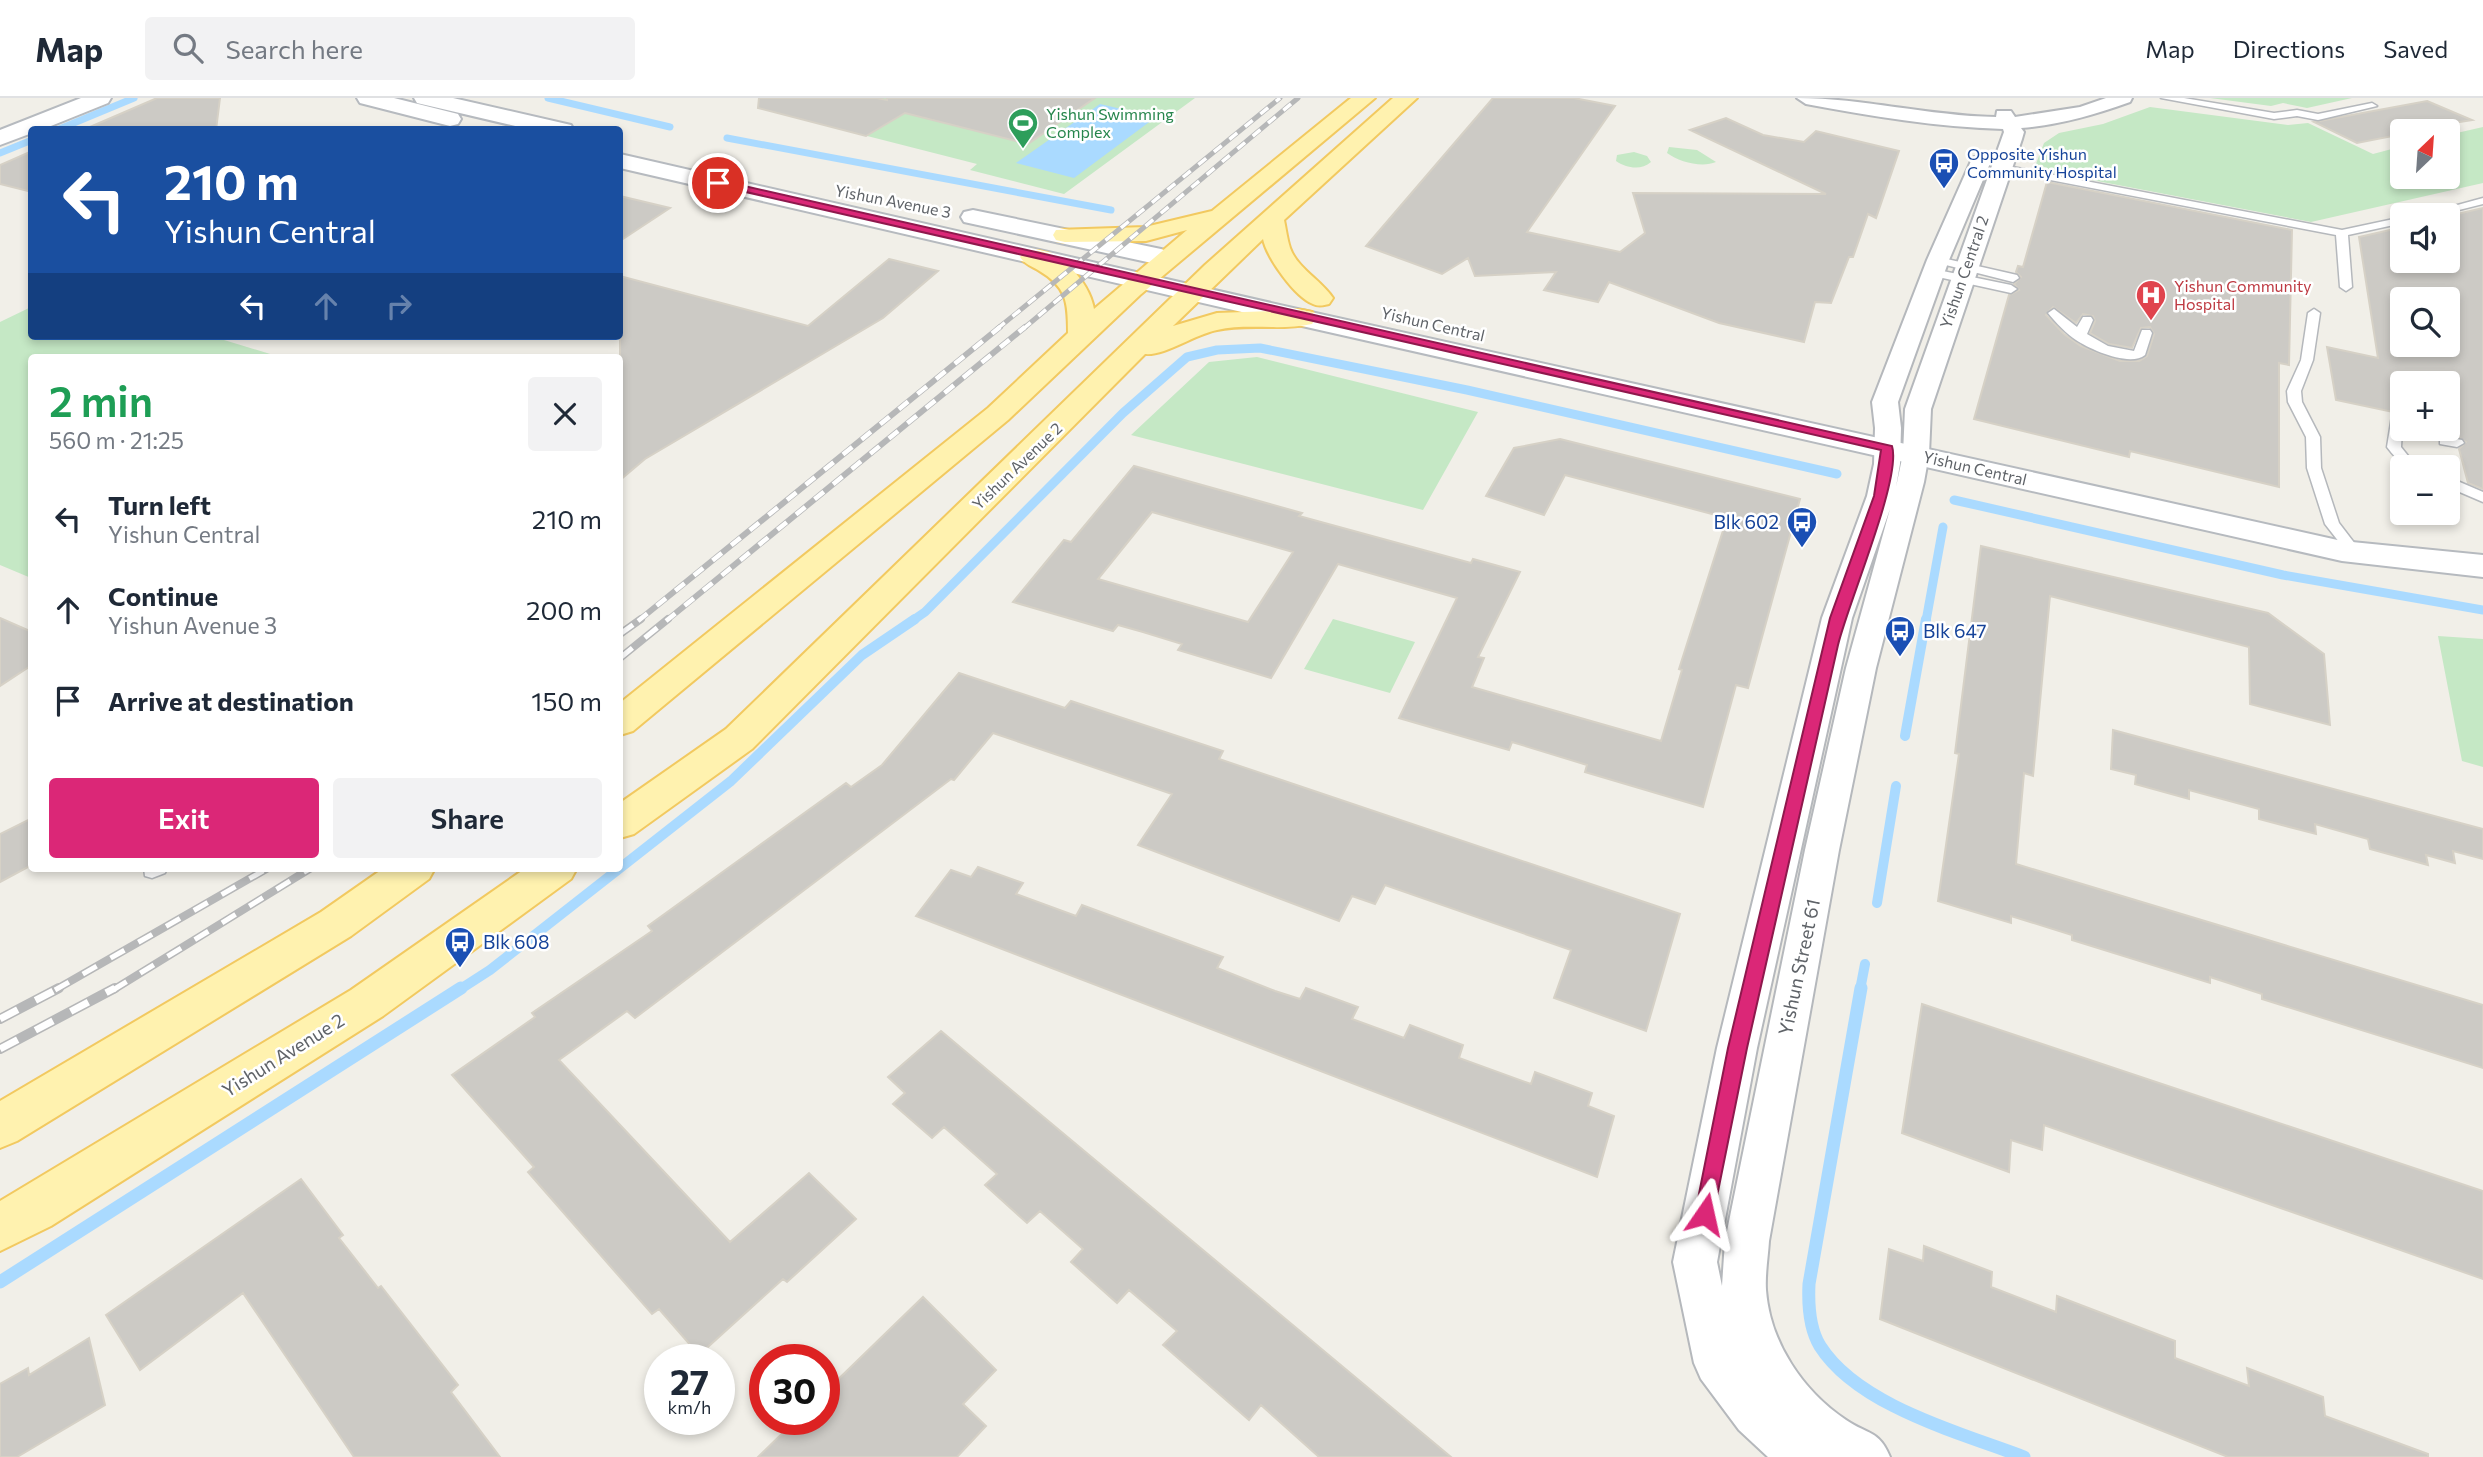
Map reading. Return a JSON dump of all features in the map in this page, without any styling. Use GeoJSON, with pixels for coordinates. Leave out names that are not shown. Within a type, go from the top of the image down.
{"type":"FeatureCollection","features":[{"type":"Feature","properties":{"kind":"main road"},"geometry":{"type":"LineString","coordinates":[[0,125],[66,98]]}},
{"type":"Feature","properties":{"kind":"main road"},"geometry":{"type":"LineString","coordinates":[[30,126],[100,98]]}},
{"type":"Feature","properties":{"kind":"main road"},"geometry":{"type":"LineString","coordinates":[[368,98],[477,126]]}},
{"type":"Feature","properties":{"kind":"main road"},"geometry":{"type":"LineString","coordinates":[[425,98],[546,126]]}},
{"type":"Feature","properties":{"kind":"main road"},"geometry":{"type":"LineString","coordinates":[[623,720],[987,423],[1167,258],[1364,98]]}},
{"type":"Feature","properties":{"kind":"main road","name":"Yishun Avenue 2"},"geometry":{"type":"LineString","coordinates":[[623,821],[738,739],[1214,270],[1406,98]]}},
{"type":"Feature","properties":{"kind":"main road"},"geometry":{"type":"LineString","coordinates":[[0,138],[28,127]]}},
{"type":"Feature","properties":{"kind":"main road","name":"Yishun Avenue 3"},"geometry":{"type":"LineString","coordinates":[[623,143],[1167,258]]}},
{"type":"Feature","properties":{"kind":"main road","name":"Yishun Avenue 3"},"geometry":{"type":"LineString","coordinates":[[623,162],[1142,280]]}},
{"type":"Feature","properties":{"kind":"main road"},"geometry":{"type":"LineString","coordinates":[[1065,235],[1146,234],[1220,214]]}},
{"type":"Feature","properties":{"kind":"main road"},"geometry":{"type":"LineString","coordinates":[[1130,355],[1178,333],[1217,321],[1311,308],[1298,277],[1278,251],[1270,218]]}},
{"type":"Feature","properties":{"kind":"main road"},"geometry":{"type":"LineString","coordinates":[[1033,257],[1059,270],[1076,287],[1081,299],[1082,337]]}},
{"type":"Feature","properties":{"kind":"main road","name":"Yishun Central"},"geometry":{"type":"LineString","coordinates":[[1167,258],[1259,282],[1311,308]]}},
{"type":"Feature","properties":{"kind":"main road","name":"Yishun Central"},"geometry":{"type":"LineString","coordinates":[[1142,280],[1194,291],[1311,308],[1899,464],[2355,553],[2483,566]]}},
{"type":"Feature","properties":{"kind":"main road","name":"Yishun Central"},"geometry":{"type":"LineString","coordinates":[[1899,464],[2332,524],[2483,540]]}},
{"type":"Feature","properties":{"kind":"main road"},"geometry":{"type":"LineString","coordinates":[[0,1126],[336,924],[409,872]]}},
{"type":"Feature","properties":{"kind":"main road","name":"Yishun Avenue 2"},"geometry":{"type":"LineString","coordinates":[[0,1227],[34,1209],[366,1003],[551,872]]}},
{"type":"Feature","properties":{"kind":"street"},"geometry":{"type":"LineString","coordinates":[[1806,98],[1911,118],[1940,127],[1967,142],[1980,163]]}},
{"type":"Feature","properties":{"kind":"street"},"geometry":{"type":"LineString","coordinates":[[1850,98],[1999,119],[2085,98]]}},
{"type":"Feature","properties":{"kind":"street"},"geometry":{"type":"LineString","coordinates":[[1911,118],[1999,119],[2076,115],[2123,98]]}},
{"type":"Feature","properties":{"kind":"street","name":"Yishun Central 2"},"geometry":{"type":"LineString","coordinates":[[1899,464],[1885,402],[1936,267],[1980,163],[1996,136],[1999,119]]}},
{"type":"Feature","properties":{"kind":"street","name":"Yishun Central 2"},"geometry":{"type":"LineString","coordinates":[[1899,464],[2014,132],[1999,119]]}},
{"type":"Feature","properties":{"kind":"street","name":"Yishun Street 61"},"geometry":{"type":"LineString","coordinates":[[1801,1457],[1756,1413],[1717,1363],[1707,1328],[1695,1262],[1750,1100],[1785,931],[1812,724],[1837,618],[1899,464]]}},
{"type":"Feature","properties":{"kind":"street","name":"Yishun Street 61"},"geometry":{"type":"LineString","coordinates":[[1785,931],[1849,735],[1899,464]]}},
{"type":"Feature","properties":{"kind":"street","name":"Yishun Street 61"},"geometry":{"type":"LineString","coordinates":[[1750,1100],[1744,1292],[1757,1347],[1786,1399],[1829,1437],[1867,1457]]}},
{"type":"Feature","properties":{"kind":"lane"},"geometry":{"type":"LineString","coordinates":[[2166,98],[2274,116],[2297,113],[2318,117],[2372,106]]}},
{"type":"Feature","properties":{"kind":"lane"},"geometry":{"type":"LineString","coordinates":[[2002,169],[2342,233],[2390,223]]}},
{"type":"Feature","properties":{"kind":"lane"},"geometry":{"type":"LineString","coordinates":[[2460,207],[2483,201]]}},
{"type":"Feature","properties":{"kind":"lane"},"geometry":{"type":"LineString","coordinates":[[2342,233],[2346,287]]}},
{"type":"Feature","properties":{"kind":"lane"},"geometry":{"type":"LineString","coordinates":[[1936,267],[2012,283]]}},
{"type":"Feature","properties":{"kind":"lane"},"geometry":{"type":"LineString","coordinates":[[2054,313],[2079,337],[2115,352],[2139,355],[2146,333]]}},
{"type":"Feature","properties":{"kind":"lane"},"geometry":{"type":"LineString","coordinates":[[2314,313],[2307,360],[2294,391],[2295,402],[2313,437],[2314,468],[2332,524],[2355,553]]}},
{"type":"Feature","properties":{"kind":"lane"},"geometry":{"type":"LineString","coordinates":[[2079,337],[2087,320]]}},
{"type":"Feature","properties":{"kind":"lane"},"geometry":{"type":"LineString","coordinates":[[2460,487],[2483,498]]}},
{"type":"Feature","properties":{"kind":"lane"},"geometry":{"type":"LineString","coordinates":[[1812,724],[1849,735]]}},
{"type":"Feature","properties":{"kind":"green space","name":"Yishun Swimming Complex"},"geometry":{"type":"Polygon","coordinates":[[[810,98],[1195,98],[1064,194],[970,170],[977,164],[781,114],[810,98]]]}},
{"type":"Feature","properties":{"kind":"green space"},"geometry":{"type":"Polygon","coordinates":[[[2210,98],[2352,98],[2307,108],[2283,103],[2271,106],[2210,98]]]}},
{"type":"Feature","properties":{"kind":"green space"},"geometry":{"type":"Polygon","coordinates":[[[2150,107],[2288,125],[2308,123],[2373,154],[2390,149],[2390,189],[2457,189],[2311,222],[2034,169],[2044,143],[2059,133],[2103,124],[2150,107]]]}},
{"type":"Feature","properties":{"kind":"green space"},"geometry":{"type":"Polygon","coordinates":[[[2483,127],[2483,183],[2460,188],[2460,132],[2483,127]]]}},
{"type":"Feature","properties":{"kind":"green space"},"geometry":{"type":"Polygon","coordinates":[[[1669,147],[1697,150],[1716,162],[1698,164],[1684,161],[1667,153],[1669,147]]]}},
{"type":"Feature","properties":{"kind":"green space"},"geometry":{"type":"Polygon","coordinates":[[[1634,152],[1647,156],[1651,162],[1634,168],[1616,161],[1617,155],[1634,152]]]}},
{"type":"Feature","properties":{"kind":"green space"},"geometry":{"type":"Polygon","coordinates":[[[28,308],[28,340],[224,340],[270,354],[28,354],[28,577],[0,565],[0,322],[28,308]]]}},
{"type":"Feature","properties":{"kind":"green space"},"geometry":{"type":"Polygon","coordinates":[[[1257,357],[1478,412],[1423,510],[1131,435],[1209,362],[1257,357]]]}},
{"type":"Feature","properties":{"kind":"green space"},"geometry":{"type":"Polygon","coordinates":[[[1333,619],[1415,642],[1390,693],[1304,669],[1333,619]]]}},
{"type":"Feature","properties":{"kind":"green space"},"geometry":{"type":"Polygon","coordinates":[[[2438,636],[2483,639],[2483,767],[2462,761],[2438,636]]]}},
{"type":"Feature","properties":{"kind":"water"},"geometry":{"type":"Polygon","coordinates":[[[1100,104],[1156,117],[1074,178],[1016,163],[1100,104]]]}},
{"type":"Feature","properties":{"kind":"building"},"geometry":{"type":"Polygon","coordinates":[[[157,98],[220,98],[216,126],[92,126],[157,98]]]}},
{"type":"Feature","properties":{"kind":"building"},"geometry":{"type":"Polygon","coordinates":[[[759,98],[1095,98],[1028,144],[905,113],[866,136],[758,108],[759,98]]]}},
{"type":"Feature","properties":{"kind":"building"},"geometry":{"type":"Polygon","coordinates":[[[1493,98],[1574,98],[1615,106],[1527,232],[1620,252],[1645,233],[1633,193],[1826,194],[1690,130],[1726,118],[1763,135],[1804,142],[1816,131],[1899,151],[1876,218],[1868,214],[1853,257],[1849,257],[1831,303],[1815,302],[1804,342],[1719,323],[1609,282],[1598,302],[1544,290],[1556,272],[1475,276],[1468,258],[1442,274],[1366,246],[1493,98]]]}},
{"type":"Feature","properties":{"kind":"building"},"geometry":{"type":"Polygon","coordinates":[[[2427,101],[2472,120],[2390,119],[2390,137],[2357,143],[2314,122],[2427,101]]]}},
{"type":"Feature","properties":{"kind":"building"},"geometry":{"type":"Polygon","coordinates":[[[28,153],[28,191],[0,184],[0,165],[28,153]]]}},
{"type":"Feature","properties":{"kind":"building","name":"Yishun Community Hospital"},"geometry":{"type":"Polygon","coordinates":[[[2047,182],[2292,230],[2289,365],[2279,363],[2279,487],[2130,451],[2129,457],[1974,419],[2009,295],[2019,290],[2014,284],[2021,277],[2016,272],[2018,266],[2023,267],[2047,182]],[[2053,307],[2046,315],[2064,334],[2081,346],[2120,361],[2139,361],[2147,356],[2154,334],[2150,327],[2141,328],[2132,348],[2109,344],[2090,333],[2095,321],[2093,316],[2083,314],[2076,323],[2053,307]]]}},
{"type":"Feature","properties":{"kind":"building"},"geometry":{"type":"Polygon","coordinates":[[[623,197],[670,208],[623,239],[623,197]]]}},
{"type":"Feature","properties":{"kind":"building"},"geometry":{"type":"Polygon","coordinates":[[[2483,208],[2483,489],[2468,483],[2459,449],[2466,442],[2460,439],[2460,371],[2390,371],[2390,411],[2336,400],[2327,347],[2378,358],[2359,237],[2390,230],[2390,273],[2460,273],[2460,213],[2483,208]]]}},
{"type":"Feature","properties":{"kind":"building"},"geometry":{"type":"Polygon","coordinates":[[[889,259],[938,271],[883,318],[645,459],[623,477],[623,354],[620,354],[620,340],[623,340],[623,277],[808,326],[889,259]]]}},
{"type":"Feature","properties":{"kind":"building"},"geometry":{"type":"Polygon","coordinates":[[[1560,439],[1800,499],[1748,688],[1736,685],[1703,807],[1585,772],[1587,765],[1512,742],[1509,750],[1399,718],[1457,598],[1338,564],[1271,678],[1178,650],[1182,644],[1143,632],[1118,625],[1113,631],[1013,602],[1064,540],[1071,542],[1134,466],[1302,513],[1299,516],[1471,563],[1473,559],[1520,572],[1478,657],[1484,658],[1472,687],[1661,741],[1682,670],[1679,669],[1727,518],[1565,475],[1544,515],[1486,496],[1514,448],[1560,439]],[[1152,512],[1098,579],[1248,622],[1293,552],[1152,512]]]}},
{"type":"Feature","properties":{"kind":"building"},"geometry":{"type":"Polygon","coordinates":[[[1981,546],[2268,613],[2324,654],[2330,725],[2250,704],[2249,647],[2050,596],[2033,776],[2024,773],[2016,864],[2483,1005],[2483,1068],[2262,999],[2262,994],[2210,977],[2210,983],[2072,940],[2072,935],[2011,916],[2011,923],[1938,901],[1959,754],[1955,753],[1981,546]]]}},
{"type":"Feature","properties":{"kind":"building"},"geometry":{"type":"Polygon","coordinates":[[[0,618],[28,630],[28,668],[0,686],[0,618]]]}},
{"type":"Feature","properties":{"kind":"building"},"geometry":{"type":"Polygon","coordinates":[[[959,673],[1065,708],[1071,701],[1223,751],[1219,759],[1680,914],[1646,1031],[1554,998],[1571,950],[1385,885],[1375,904],[1352,896],[1339,921],[1138,845],[1172,794],[993,733],[954,780],[951,779],[635,1018],[627,1011],[559,1060],[730,1242],[809,1173],[856,1219],[787,1282],[783,1279],[711,1344],[689,1344],[659,1309],[652,1314],[528,1172],[534,1167],[452,1075],[535,1017],[532,1013],[652,931],[648,926],[753,850],[846,783],[851,787],[882,765],[959,673]]]}},
{"type":"Feature","properties":{"kind":"building"},"geometry":{"type":"Polygon","coordinates":[[[2113,730],[2483,829],[2483,859],[2453,851],[2455,863],[2426,855],[2428,865],[2370,849],[2368,839],[2315,824],[2316,834],[2259,819],[2259,809],[2189,790],[2189,799],[2135,784],[2136,775],[2111,769],[2113,730]]]}},
{"type":"Feature","properties":{"kind":"building"},"geometry":{"type":"Polygon","coordinates":[[[28,820],[28,867],[0,882],[0,834],[28,820]]]}},
{"type":"Feature","properties":{"kind":"building"},"geometry":{"type":"Polygon","coordinates":[[[978,867],[1023,883],[1016,894],[1076,916],[1082,905],[1223,957],[1217,968],[1275,991],[1300,999],[1306,988],[1358,1007],[1352,1019],[1404,1038],[1410,1025],[1463,1045],[1459,1058],[1531,1084],[1535,1072],[1592,1093],[1588,1106],[1614,1116],[1597,1177],[916,916],[951,870],[971,877],[978,867]]]}},
{"type":"Feature","properties":{"kind":"building"},"geometry":{"type":"Polygon","coordinates":[[[1922,1004],[2483,1191],[2483,1279],[2044,1125],[2042,1150],[2011,1140],[2009,1172],[1902,1133],[1922,1004]]]}},
{"type":"Feature","properties":{"kind":"building"},"geometry":{"type":"Polygon","coordinates":[[[941,1031],[1451,1457],[1319,1457],[1261,1405],[1249,1420],[1163,1345],[1177,1331],[1129,1290],[1117,1303],[1071,1262],[1083,1249],[1040,1211],[1027,1223],[985,1185],[997,1174],[944,1127],[932,1138],[893,1104],[905,1093],[888,1077],[941,1031]]]}},
{"type":"Feature","properties":{"kind":"building"},"geometry":{"type":"Polygon","coordinates":[[[301,1179],[343,1235],[339,1238],[378,1288],[381,1286],[458,1385],[451,1392],[500,1457],[354,1457],[243,1293],[140,1370],[106,1315],[301,1179]]]}},
{"type":"Feature","properties":{"kind":"building"},"geometry":{"type":"Polygon","coordinates":[[[1924,1246],[1992,1272],[1991,1287],[2056,1312],[2057,1296],[2175,1341],[2175,1358],[2249,1386],[2247,1368],[2323,1397],[2325,1416],[2428,1454],[2428,1457],[2228,1457],[1880,1319],[1889,1249],[1923,1261],[1924,1246]]]}},
{"type":"Feature","properties":{"kind":"building"},"geometry":{"type":"Polygon","coordinates":[[[923,1297],[996,1370],[963,1404],[986,1426],[957,1457],[758,1457],[781,1435],[840,1435],[840,1377],[923,1297]]]}},
{"type":"Feature","properties":{"kind":"building"},"geometry":{"type":"Polygon","coordinates":[[[89,1338],[105,1405],[17,1457],[0,1457],[0,1384],[28,1368],[29,1375],[89,1338]]]}},
{"type":"Feature","properties":{"kind":"waterway"},"geometry":{"type":"LineString","coordinates":[[67,126],[134,98]]}},
{"type":"Feature","properties":{"kind":"waterway"},"geometry":{"type":"LineString","coordinates":[[548,98],[670,127]]}},
{"type":"Feature","properties":{"kind":"waterway"},"geometry":{"type":"LineString","coordinates":[[727,138],[1111,210]]}},
{"type":"Feature","properties":{"kind":"waterway"},"geometry":{"type":"LineString","coordinates":[[0,153],[28,142]]}},
{"type":"Feature","properties":{"kind":"waterway"},"geometry":{"type":"LineString","coordinates":[[912,621],[925,612],[1123,413],[1187,357],[1217,350],[1260,348],[1467,390],[1837,474]]}},
{"type":"Feature","properties":{"kind":"waterway"},"geometry":{"type":"LineString","coordinates":[[1954,500],[2283,575],[2483,610]]}},
{"type":"Feature","properties":{"kind":"waterway"},"geometry":{"type":"LineString","coordinates":[[1926,621],[1943,527]]}},
{"type":"Feature","properties":{"kind":"waterway"},"geometry":{"type":"LineString","coordinates":[[623,866],[731,781],[862,655],[915,619]]}},
{"type":"Feature","properties":{"kind":"waterway"},"geometry":{"type":"LineString","coordinates":[[1905,736],[1926,619]]}},
{"type":"Feature","properties":{"kind":"waterway"},"geometry":{"type":"LineString","coordinates":[[1877,903],[1896,786]]}},
{"type":"Feature","properties":{"kind":"waterway"},"geometry":{"type":"LineString","coordinates":[[459,990],[490,970],[615,872]]}},
{"type":"Feature","properties":{"kind":"waterway"},"geometry":{"type":"LineString","coordinates":[[1860,990],[1865,964]]}},
{"type":"Feature","properties":{"kind":"waterway"},"geometry":{"type":"LineString","coordinates":[[0,1282],[461,988]]}},
{"type":"Feature","properties":{"kind":"waterway"},"geometry":{"type":"LineString","coordinates":[[1861,988],[1809,1284],[1811,1324],[1820,1346],[1837,1367],[1859,1385],[1913,1415],[2024,1457]]}},
{"type":"Feature","properties":{"kind":"railway"},"geometry":{"type":"LineString","coordinates":[[997,329],[1280,98]]}},
{"type":"Feature","properties":{"kind":"railway"},"geometry":{"type":"LineString","coordinates":[[1023,329],[1298,98]]}},
{"type":"Feature","properties":{"kind":"railway"},"geometry":{"type":"LineString","coordinates":[[638,621],[1000,327]]}},
{"type":"Feature","properties":{"kind":"railway"},"geometry":{"type":"LineString","coordinates":[[666,621],[1025,327]]}},
{"type":"Feature","properties":{"kind":"railway"},"geometry":{"type":"LineString","coordinates":[[623,632],[641,619]]}},
{"type":"Feature","properties":{"kind":"railway"},"geometry":{"type":"LineString","coordinates":[[623,656],[668,619]]}},
{"type":"Feature","properties":{"kind":"railway"},"geometry":{"type":"LineString","coordinates":[[55,990],[261,872]]}},
{"type":"Feature","properties":{"kind":"railway"},"geometry":{"type":"LineString","coordinates":[[113,990],[305,872]]}},
{"type":"Feature","properties":{"kind":"railway"},"geometry":{"type":"LineString","coordinates":[[0,1019],[59,988]]}},
{"type":"Feature","properties":{"kind":"railway"},"geometry":{"type":"LineString","coordinates":[[0,1049],[115,988]]}},
{"type":"Feature","properties":{"kind":"place","name":"Yishun Swimming Complex"},"geometry":{"type":"Point","coordinates":[1023,150]}},
{"type":"Feature","properties":{"kind":"place","name":"Opposite Yishun Community Hospital"},"geometry":{"type":"Point","coordinates":[1944,190]}},
{"type":"Feature","properties":{"kind":"place","name":"Yishun Community Hospital"},"geometry":{"type":"Point","coordinates":[2151,322]}},
{"type":"Feature","properties":{"kind":"place","name":"Blk 602"},"geometry":{"type":"Point","coordinates":[1802,549]}},
{"type":"Feature","properties":{"kind":"place","name":"Blk 647"},"geometry":{"type":"Point","coordinates":[1900,658]}},
{"type":"Feature","properties":{"kind":"place","name":"Blk 608"},"geometry":{"type":"Point","coordinates":[460,969]}},
{"type":"Feature","properties":{"kind":"route"},"geometry":{"type":"LineString","coordinates":[[718,183],[1302,318],[1888,448],[1881,496],[1837,618],[1737,1048],[1705,1214]]}}]}
